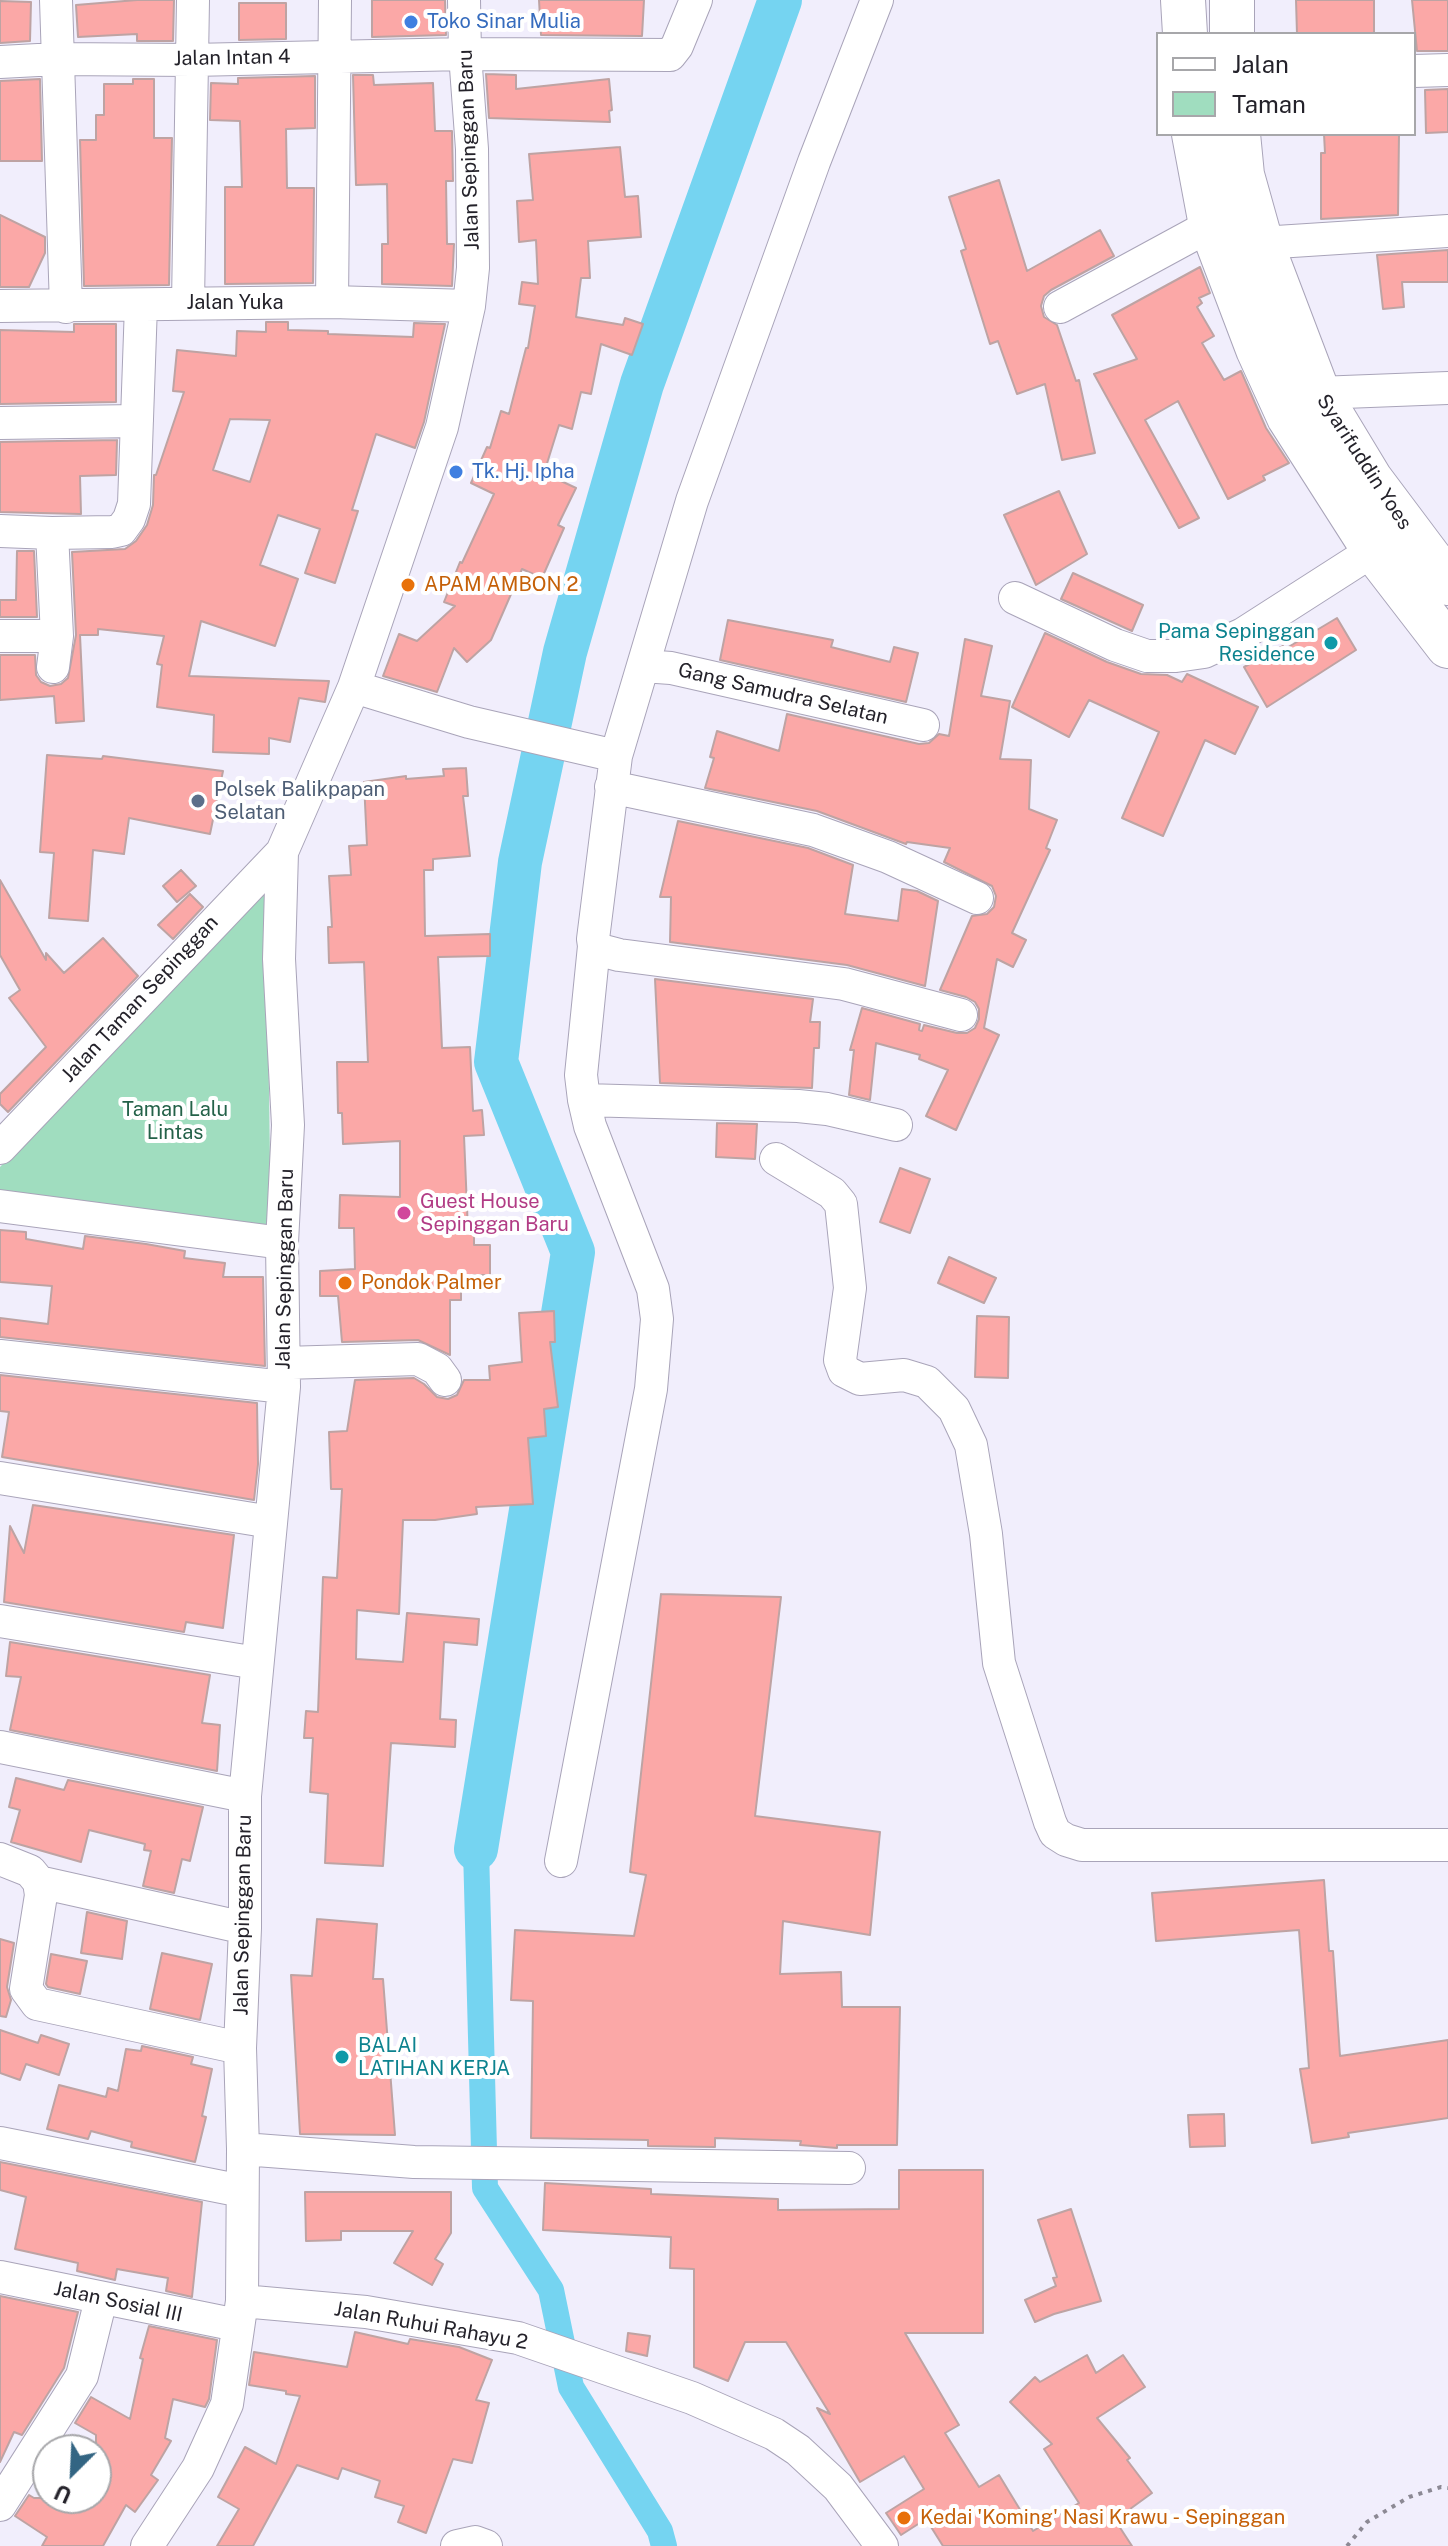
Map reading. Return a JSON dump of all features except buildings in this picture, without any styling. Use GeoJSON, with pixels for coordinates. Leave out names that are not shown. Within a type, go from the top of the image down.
{"type":"FeatureCollection","features":[{"type":"Feature","properties":{"kind":"highway"},"geometry":{"type":"LineString","coordinates":[[1183,0],[1185,32]]}},
{"type":"Feature","properties":{"kind":"highway"},"geometry":{"type":"LineString","coordinates":[[1232,0],[1232,32]]}},
{"type":"Feature","properties":{"kind":"highway"},"geometry":{"type":"LineString","coordinates":[[1194,136],[1211,225],[1258,349],[1289,417],[1374,550],[1448,646]]}},
{"type":"Feature","properties":{"kind":"highway","name":"Syarifuddin Yoes"},"geometry":{"type":"LineString","coordinates":[[1238,136],[1242,175],[1261,243],[1318,393],[1370,479],[1448,583]]}},
{"type":"Feature","properties":{"kind":"street"},"geometry":{"type":"LineString","coordinates":[[56,0],[66,307]]}},
{"type":"Feature","properties":{"kind":"street"},"geometry":{"type":"LineString","coordinates":[[188,303],[193,0]]}},
{"type":"Feature","properties":{"kind":"street"},"geometry":{"type":"LineString","coordinates":[[332,302],[335,0]]}},
{"type":"Feature","properties":{"kind":"street","name":"Jalan Sepinggan Baru"},"geometry":{"type":"LineString","coordinates":[[147,2546],[198,2468],[227,2404],[240,2313],[243,2149],[240,2048],[245,1928],[245,1796],[284,1375],[282,1243],[288,1125],[279,959],[282,852],[354,687],[442,427],[469,306],[473,268],[472,149],[464,0]]}},
{"type":"Feature","properties":{"kind":"street","name":"Jalan Intan 4"},"geometry":{"type":"LineString","coordinates":[[0,62],[465,54],[670,55],[677,46],[696,0]]}},
{"type":"Feature","properties":{"kind":"street"},"geometry":{"type":"LineString","coordinates":[[561,1861],[651,1389],[657,1319],[653,1289],[590,1126],[581,1075],[608,765],[643,666],[692,501],[814,162],[877,0]]}},
{"type":"Feature","properties":{"kind":"street"},"geometry":{"type":"LineString","coordinates":[[1416,71],[1448,70]]}},
{"type":"Feature","properties":{"kind":"street"},"geometry":{"type":"LineString","coordinates":[[1060,307],[1211,225]]}},
{"type":"Feature","properties":{"kind":"street"},"geometry":{"type":"LineString","coordinates":[[1261,243],[1448,231]]}},
{"type":"Feature","properties":{"kind":"street","name":"Jalan Yuka"},"geometry":{"type":"LineString","coordinates":[[0,306],[332,302],[469,306]]}},
{"type":"Feature","properties":{"kind":"street"},"geometry":{"type":"LineString","coordinates":[[0,531],[84,534],[121,530],[129,519],[134,504],[141,305]]}},
{"type":"Feature","properties":{"kind":"street"},"geometry":{"type":"LineString","coordinates":[[1318,393],[1448,388]]}},
{"type":"Feature","properties":{"kind":"street"},"geometry":{"type":"LineString","coordinates":[[0,423],[137,421]]}},
{"type":"Feature","properties":{"kind":"street"},"geometry":{"type":"LineString","coordinates":[[0,636],[55,652],[52,533]]}},
{"type":"Feature","properties":{"kind":"street"},"geometry":{"type":"LineString","coordinates":[[1015,598],[1115,645],[1147,656],[1176,656],[1204,652],[1243,634],[1374,550]]}},
{"type":"Feature","properties":{"kind":"street","name":"Gang Samudra Selatan"},"geometry":{"type":"LineString","coordinates":[[643,666],[671,668],[923,725]]}},
{"type":"Feature","properties":{"kind":"street"},"geometry":{"type":"LineString","coordinates":[[354,687],[813,830],[888,857],[977,898]]}},
{"type":"Feature","properties":{"kind":"street","name":"Jalan Taman Sepinggan"},"geometry":{"type":"LineString","coordinates":[[0,1148],[282,852]]}},
{"type":"Feature","properties":{"kind":"street"},"geometry":{"type":"LineString","coordinates":[[594,946],[619,955],[844,984],[961,1015]]}},
{"type":"Feature","properties":{"kind":"street"},"geometry":{"type":"LineString","coordinates":[[584,1100],[798,1106],[827,1109],[896,1125]]}},
{"type":"Feature","properties":{"kind":"street"},"geometry":{"type":"LineString","coordinates":[[776,1159],[832,1193],[841,1204],[850,1288],[840,1360],[844,1371],[860,1379],[904,1375],[927,1382],[954,1409],[971,1445],[986,1534],[999,1663],[1055,1833],[1082,1845],[1448,1845]]}},
{"type":"Feature","properties":{"kind":"street"},"geometry":{"type":"LineString","coordinates":[[0,1206],[282,1243]]}},
{"type":"Feature","properties":{"kind":"street"},"geometry":{"type":"LineString","coordinates":[[0,1356],[284,1375],[418,1359],[437,1369],[445,1380]]}},
{"type":"Feature","properties":{"kind":"street"},"geometry":{"type":"LineString","coordinates":[[0,1478],[271,1522]]}},
{"type":"Feature","properties":{"kind":"street"},"geometry":{"type":"LineString","coordinates":[[0,1621],[257,1663]]}},
{"type":"Feature","properties":{"kind":"street"},"geometry":{"type":"LineString","coordinates":[[0,1747],[245,1796]]}},
{"type":"Feature","properties":{"kind":"street"},"geometry":{"type":"LineString","coordinates":[[0,1859],[30,1871],[39,1882],[41,1895],[26,1989],[37,2004],[240,2048]]}},
{"type":"Feature","properties":{"kind":"street"},"geometry":{"type":"LineString","coordinates":[[39,1882],[245,1928]]}},
{"type":"Feature","properties":{"kind":"street"},"geometry":{"type":"LineString","coordinates":[[0,2143],[242,2191]]}},
{"type":"Feature","properties":{"kind":"street"},"geometry":{"type":"LineString","coordinates":[[243,2149],[414,2162],[849,2168]]}},
{"type":"Feature","properties":{"kind":"street","name":"Jalan Sosial III"},"geometry":{"type":"LineString","coordinates":[[0,2277],[101,2299],[240,2313]]}},
{"type":"Feature","properties":{"kind":"street"},"geometry":{"type":"LineString","coordinates":[[0,2505],[82,2376],[101,2299]]}},
{"type":"Feature","properties":{"kind":"street","name":"Jalan Ruhui Rahayu 2"},"geometry":{"type":"LineString","coordinates":[[240,2313],[366,2312],[518,2338],[616,2371],[706,2404],[774,2434],[798,2450],[838,2487],[882,2546]]}},
{"type":"Feature","properties":{"kind":"street"},"geometry":{"type":"LineString","coordinates":[[457,2546],[475,2542],[486,2546]]}},
{"type":"Feature","properties":{"kind":"path"},"geometry":{"type":"LineString","coordinates":[[1347,2546],[1367,2522],[1409,2497],[1441,2487],[1448,2488]]}},
{"type":"Feature","properties":{"kind":"green space","name":"Taman Lalu Lintas"},"geometry":{"type":"Polygon","coordinates":[[[266,886],[271,1230],[0,1193],[0,1167],[266,886]]]}},
{"type":"Feature","properties":{"kind":"waterway"},"geometry":{"type":"LineString","coordinates":[[476,1849],[573,1252],[496,1062],[520,862],[565,652],[642,384],[780,0]]}},
{"type":"Feature","properties":{"kind":"waterway"},"geometry":{"type":"LineString","coordinates":[[476,1849],[485,2188],[551,2290],[571,2387],[660,2531],[664,2546]]}},
{"type":"Feature","properties":{"kind":"place","name":"Toko Sinar Mulia"},"geometry":{"type":"Point","coordinates":[411,22]}},
{"type":"Feature","properties":{"kind":"place","name":"Tk. Hj. Ipha"},"geometry":{"type":"Point","coordinates":[456,472]}},
{"type":"Feature","properties":{"kind":"place","name":"APAM AMBON 2"},"geometry":{"type":"Point","coordinates":[408,585]}},
{"type":"Feature","properties":{"kind":"place","name":"Pama Sepinggan Residence"},"geometry":{"type":"Point","coordinates":[1331,643]}},
{"type":"Feature","properties":{"kind":"place","name":"Polsek Balikpapan Selatan"},"geometry":{"type":"Point","coordinates":[198,801]}},
{"type":"Feature","properties":{"kind":"place","name":"Guest House Sepinggan Baru"},"geometry":{"type":"Point","coordinates":[404,1213]}},
{"type":"Feature","properties":{"kind":"place","name":"Pondok Palmer"},"geometry":{"type":"Point","coordinates":[345,1283]}},
{"type":"Feature","properties":{"kind":"place","name":"BALAI LATIHAN KERJA"},"geometry":{"type":"Point","coordinates":[342,2057]}},
{"type":"Feature","properties":{"kind":"place","name":"Kedai 'Koming' Nasi Krawu - Sepinggan"},"geometry":{"type":"Point","coordinates":[904,2518]}}]}
